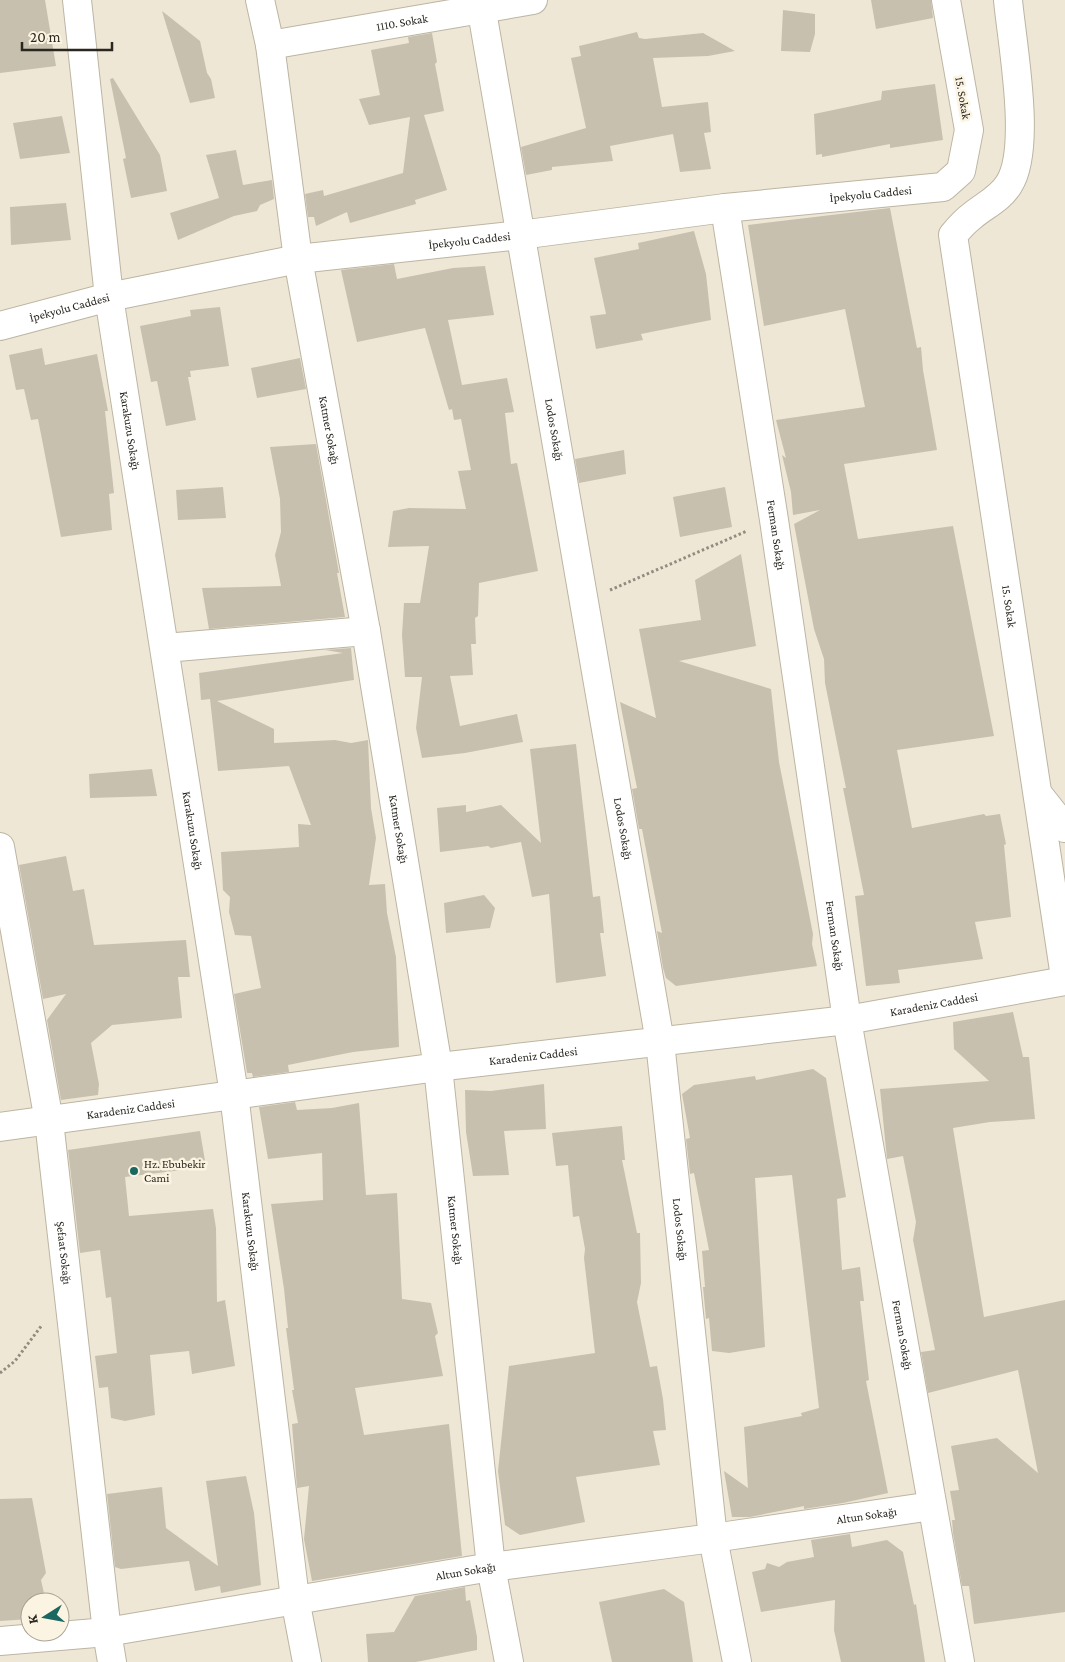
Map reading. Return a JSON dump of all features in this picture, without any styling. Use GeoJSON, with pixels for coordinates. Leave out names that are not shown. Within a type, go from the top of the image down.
{"type":"FeatureCollection","features":[{"type":"Feature","properties":{"kind":"street","name":"Karakuzu Sokağı"},"geometry":{"type":"LineString","coordinates":[[77,0],[109,297],[234,1094],[295,1599],[307,1662]]}},
{"type":"Feature","properties":{"kind":"street","name":"Katmer Sokağı"},"geometry":{"type":"LineString","coordinates":[[260,0],[270,45],[298,259],[366,632],[438,1067],[492,1568],[509,1662]]}},
{"type":"Feature","properties":{"kind":"street","name":"1110. Sokak"},"geometry":{"type":"LineString","coordinates":[[270,45],[481,4],[533,0]]}},
{"type":"Feature","properties":{"kind":"street","name":"15. Sokak"},"geometry":{"type":"LineString","coordinates":[[943,187],[961,171],[969,130],[946,0]]}},
{"type":"Feature","properties":{"kind":"street","name":"15. Sokak"},"geometry":{"type":"LineString","coordinates":[[1008,0],[1020,128],[1020,154],[1016,169],[1005,189],[991,203],[972,215],[953,234],[1037,793],[1063,945],[1065,977]]}},
{"type":"Feature","properties":{"kind":"street","name":"Lodos Sokağı"},"geometry":{"type":"LineString","coordinates":[[481,4],[660,1042],[713,1538],[737,1662]]}},
{"type":"Feature","properties":{"kind":"street","name":"İpekyolu Caddesi"},"geometry":{"type":"LineString","coordinates":[[0,326],[109,297],[298,259],[520,235],[725,208],[943,187]]}},
{"type":"Feature","properties":{"kind":"street","name":"Ferman Sokağı"},"geometry":{"type":"LineString","coordinates":[[725,208],[774,520],[847,1020],[960,1662]]}},
{"type":"Feature","properties":{"kind":"street"},"geometry":{"type":"LineString","coordinates":[[165,648],[366,632]]}},
{"type":"Feature","properties":{"kind":"street"},"geometry":{"type":"LineString","coordinates":[[1037,793],[1065,828]]}},
{"type":"Feature","properties":{"kind":"street","name":"Şefaat Sokağı"},"geometry":{"type":"LineString","coordinates":[[0,847],[49,1121],[112,1662]]}},
{"type":"Feature","properties":{"kind":"street","name":"Karadeniz Caddesi"},"geometry":{"type":"LineString","coordinates":[[0,1127],[438,1067],[847,1020],[1065,981]]}},
{"type":"Feature","properties":{"kind":"street","name":"Altun Sokağı"},"geometry":{"type":"LineString","coordinates":[[0,1640],[107,1632],[295,1599],[492,1568],[932,1506]]}},
{"type":"Feature","properties":{"kind":"path"},"geometry":{"type":"LineString","coordinates":[[584,601],[774,520]]}},
{"type":"Feature","properties":{"kind":"path"},"geometry":{"type":"LineString","coordinates":[[0,1372],[15,1361],[68,1290]]}},
{"type":"Feature","properties":{"kind":"building"},"geometry":{"type":"Polygon","coordinates":[[[0,0],[45,0],[56,66],[0,73],[0,0]]]}},
{"type":"Feature","properties":{"kind":"building"},"geometry":{"type":"Polygon","coordinates":[[[871,0],[931,0],[933,18],[876,29],[871,0]]]}},
{"type":"Feature","properties":{"kind":"building"},"geometry":{"type":"Polygon","coordinates":[[[783,10],[815,14],[815,34],[810,52],[781,51],[783,10]]]}},
{"type":"Feature","properties":{"kind":"building"},"geometry":{"type":"Polygon","coordinates":[[[162,11],[200,41],[215,98],[190,103],[162,11]]]}},
{"type":"Feature","properties":{"kind":"building"},"geometry":{"type":"Polygon","coordinates":[[[637,32],[639,38],[645,39],[703,33],[735,51],[708,56],[653,58],[662,107],[708,102],[711,132],[704,133],[711,169],[680,172],[673,134],[610,146],[613,161],[552,167],[552,170],[526,175],[521,147],[586,128],[571,58],[581,56],[579,46],[637,32]]]}},
{"type":"Feature","properties":{"kind":"building"},"geometry":{"type":"Polygon","coordinates":[[[432,33],[437,62],[435,64],[444,111],[424,115],[447,190],[415,200],[416,204],[350,223],[347,212],[316,226],[314,217],[308,217],[305,194],[323,190],[324,196],[403,173],[410,117],[369,125],[359,99],[380,95],[371,50],[409,43],[408,37],[432,33]]]}},
{"type":"Feature","properties":{"kind":"building"},"geometry":{"type":"Polygon","coordinates":[[[113,78],[160,155],[167,191],[131,198],[123,159],[126,158],[110,79],[113,78]]]}},
{"type":"Feature","properties":{"kind":"building"},"geometry":{"type":"Polygon","coordinates":[[[935,84],[943,140],[890,148],[890,144],[822,157],[822,154],[816,155],[814,114],[881,100],[882,91],[935,84]]]}},
{"type":"Feature","properties":{"kind":"building"},"geometry":{"type":"Polygon","coordinates":[[[62,116],[70,153],[20,159],[13,123],[62,116]]]}},
{"type":"Feature","properties":{"kind":"building"},"geometry":{"type":"Polygon","coordinates":[[[236,150],[243,185],[272,180],[274,199],[260,205],[257,211],[234,216],[178,240],[170,213],[219,198],[206,155],[236,150]]]}},
{"type":"Feature","properties":{"kind":"building"},"geometry":{"type":"Polygon","coordinates":[[[66,203],[71,240],[11,245],[10,207],[66,203]]]}},
{"type":"Feature","properties":{"kind":"building"},"geometry":{"type":"Polygon","coordinates":[[[890,208],[917,348],[921,347],[923,370],[937,450],[844,464],[858,539],[953,526],[994,736],[897,750],[912,828],[984,814],[986,816],[1000,814],[1006,844],[1004,845],[1011,917],[975,922],[983,959],[898,970],[900,983],[866,986],[855,896],[864,895],[843,788],[846,788],[825,683],[824,659],[814,629],[794,524],[820,510],[793,515],[791,492],[782,455],[786,458],[776,420],[865,407],[845,309],[764,326],[748,225],[890,208]]]}},
{"type":"Feature","properties":{"kind":"building"},"geometry":{"type":"Polygon","coordinates":[[[694,231],[706,274],[711,320],[641,334],[643,340],[596,349],[590,316],[606,314],[594,258],[639,249],[638,243],[694,231]]]}},
{"type":"Feature","properties":{"kind":"building"},"geometry":{"type":"Polygon","coordinates":[[[394,264],[397,279],[453,268],[485,266],[494,315],[448,320],[462,385],[507,378],[514,412],[505,413],[511,464],[517,463],[538,571],[479,583],[478,616],[475,618],[476,644],[471,644],[473,675],[450,676],[460,726],[517,714],[523,742],[465,753],[422,758],[416,728],[422,677],[405,677],[402,635],[404,603],[420,603],[429,546],[388,547],[393,511],[409,508],[466,509],[458,471],[471,470],[461,419],[454,420],[452,409],[449,410],[425,328],[357,342],[341,270],[394,264]]]}},
{"type":"Feature","properties":{"kind":"building"},"geometry":{"type":"Polygon","coordinates":[[[220,307],[229,366],[190,371],[191,377],[188,377],[196,420],[166,426],[157,381],[151,382],[140,326],[191,316],[190,310],[220,307]]]}},
{"type":"Feature","properties":{"kind":"building"},"geometry":{"type":"Polygon","coordinates":[[[42,348],[45,365],[97,354],[108,411],[105,411],[114,493],[109,494],[112,530],[61,537],[38,419],[31,420],[24,389],[16,390],[9,355],[42,348]]]}},
{"type":"Feature","properties":{"kind":"building"},"geometry":{"type":"Polygon","coordinates":[[[300,358],[306,389],[257,398],[251,368],[300,358]]]}},
{"type":"Feature","properties":{"kind":"building"},"geometry":{"type":"Polygon","coordinates":[[[316,444],[345,617],[209,629],[202,588],[281,586],[275,555],[281,532],[280,499],[270,447],[316,444]]]}},
{"type":"Feature","properties":{"kind":"building"},"geometry":{"type":"Polygon","coordinates":[[[624,450],[626,474],[579,483],[575,459],[624,450]]]}},
{"type":"Feature","properties":{"kind":"building"},"geometry":{"type":"Polygon","coordinates":[[[223,487],[226,518],[178,520],[176,490],[223,487]]]}},
{"type":"Feature","properties":{"kind":"building"},"geometry":{"type":"Polygon","coordinates":[[[725,487],[732,527],[680,537],[673,497],[725,487]]]}},
{"type":"Feature","properties":{"kind":"building"},"geometry":{"type":"Polygon","coordinates":[[[741,554],[756,646],[679,661],[771,689],[779,762],[813,934],[812,944],[817,966],[676,986],[666,978],[663,968],[657,931],[662,933],[642,829],[639,829],[632,789],[637,788],[620,702],[656,718],[639,629],[701,620],[695,580],[741,554]]]}},
{"type":"Feature","properties":{"kind":"building"},"geometry":{"type":"Polygon","coordinates":[[[351,648],[354,680],[217,701],[274,729],[274,743],[335,740],[351,743],[368,740],[371,808],[376,838],[369,885],[385,884],[387,913],[396,957],[399,1047],[353,1052],[288,1065],[289,1072],[253,1077],[252,1073],[247,1073],[234,994],[261,988],[251,936],[235,935],[229,912],[230,897],[223,890],[221,852],[299,847],[298,824],[311,825],[289,766],[218,771],[210,699],[201,700],[199,673],[343,653],[325,650],[351,648]]]}},
{"type":"Feature","properties":{"kind":"building"},"geometry":{"type":"Polygon","coordinates":[[[576,744],[593,897],[600,896],[604,933],[600,933],[606,976],[556,983],[549,894],[532,897],[521,842],[491,848],[488,846],[440,852],[437,808],[466,805],[466,812],[501,805],[541,843],[530,749],[576,744]]]}},
{"type":"Feature","properties":{"kind":"building"},"geometry":{"type":"Polygon","coordinates":[[[152,769],[157,796],[90,798],[89,774],[152,769]]]}},
{"type":"Feature","properties":{"kind":"building"},"geometry":{"type":"Polygon","coordinates":[[[66,856],[73,891],[84,889],[94,945],[186,940],[190,977],[178,977],[182,1018],[112,1025],[91,1043],[99,1084],[98,1095],[61,1100],[47,1020],[66,994],[43,999],[19,865],[66,856]]]}},
{"type":"Feature","properties":{"kind":"building"},"geometry":{"type":"Polygon","coordinates":[[[484,895],[495,908],[490,928],[446,933],[444,903],[484,895]]]}},
{"type":"Feature","properties":{"kind":"building"},"geometry":{"type":"Polygon","coordinates":[[[1013,1012],[1023,1057],[1029,1057],[1035,1119],[990,1122],[953,1128],[984,1317],[1065,1300],[1065,1612],[974,1624],[969,1586],[962,1586],[953,1533],[952,1520],[955,1520],[950,1491],[959,1490],[951,1446],[997,1438],[1038,1473],[1018,1370],[928,1393],[921,1352],[935,1350],[913,1240],[916,1222],[903,1156],[887,1159],[880,1089],[989,1081],[954,1049],[953,1022],[1013,1012]]]}},
{"type":"Feature","properties":{"kind":"building"},"geometry":{"type":"Polygon","coordinates":[[[813,1069],[826,1078],[846,1197],[837,1199],[842,1270],[860,1267],[864,1301],[860,1301],[869,1380],[866,1381],[888,1493],[804,1509],[804,1506],[750,1517],[732,1517],[724,1471],[748,1488],[744,1427],[802,1416],[801,1413],[819,1408],[792,1175],[755,1178],[765,1347],[729,1353],[712,1351],[709,1318],[706,1319],[703,1287],[705,1287],[702,1251],[709,1250],[694,1173],[690,1174],[686,1139],[690,1138],[682,1094],[694,1085],[755,1076],[756,1080],[813,1069]]]}},
{"type":"Feature","properties":{"kind":"building"},"geometry":{"type":"Polygon","coordinates":[[[544,1084],[546,1129],[504,1131],[509,1175],[473,1176],[466,1132],[465,1090],[491,1091],[544,1084]]]}},
{"type":"Feature","properties":{"kind":"building"},"geometry":{"type":"Polygon","coordinates":[[[295,1102],[297,1110],[332,1108],[359,1103],[366,1195],[397,1193],[402,1299],[431,1303],[438,1333],[435,1336],[443,1376],[355,1388],[364,1435],[449,1424],[462,1556],[312,1581],[304,1539],[309,1486],[297,1488],[292,1424],[298,1423],[292,1390],[294,1390],[286,1328],[288,1328],[284,1289],[271,1204],[323,1200],[322,1153],[268,1159],[259,1107],[295,1102]]]}},
{"type":"Feature","properties":{"kind":"building"},"geometry":{"type":"Polygon","coordinates":[[[622,1126],[625,1160],[622,1160],[637,1233],[640,1233],[641,1283],[637,1302],[650,1367],[657,1366],[663,1399],[666,1430],[653,1431],[660,1465],[576,1477],[585,1522],[520,1535],[505,1525],[498,1471],[509,1366],[595,1353],[584,1258],[585,1249],[579,1216],[573,1217],[568,1165],[556,1166],[552,1133],[622,1126]]]}},
{"type":"Feature","properties":{"kind":"building"},"geometry":{"type":"Polygon","coordinates":[[[200,1131],[206,1167],[125,1177],[129,1216],[213,1209],[216,1228],[217,1302],[225,1300],[235,1366],[192,1374],[189,1351],[150,1355],[155,1415],[125,1421],[111,1418],[108,1387],[99,1388],[95,1356],[117,1353],[111,1297],[106,1298],[100,1250],[80,1253],[68,1150],[200,1131]]]}},
{"type":"Feature","properties":{"kind":"building"},"geometry":{"type":"Polygon","coordinates":[[[246,1476],[254,1513],[261,1585],[221,1593],[220,1586],[195,1591],[189,1561],[121,1569],[115,1567],[107,1494],[162,1487],[166,1528],[218,1566],[206,1481],[246,1476]]]}},
{"type":"Feature","properties":{"kind":"building"},"geometry":{"type":"Polygon","coordinates":[[[32,1498],[46,1573],[41,1580],[44,1592],[20,1592],[20,1620],[0,1621],[0,1499],[32,1498]]]}},
{"type":"Feature","properties":{"kind":"building"},"geometry":{"type":"Polygon","coordinates":[[[850,1534],[852,1547],[887,1540],[903,1552],[914,1605],[916,1604],[925,1662],[841,1662],[834,1630],[835,1600],[761,1612],[752,1572],[765,1569],[767,1563],[779,1567],[787,1562],[814,1557],[811,1540],[850,1534]]]}},
{"type":"Feature","properties":{"kind":"building"},"geometry":{"type":"Polygon","coordinates":[[[465,1587],[466,1601],[470,1600],[477,1637],[477,1650],[416,1662],[368,1662],[366,1634],[394,1632],[415,1596],[465,1587]]]}},
{"type":"Feature","properties":{"kind":"building"},"geometry":{"type":"Polygon","coordinates":[[[664,1589],[684,1602],[693,1662],[612,1662],[599,1602],[664,1589]]]}},
{"type":"Feature","properties":{"kind":"place","name":"Hz. Ebubekir Cami"},"geometry":{"type":"Point","coordinates":[134,1171]}}]}
